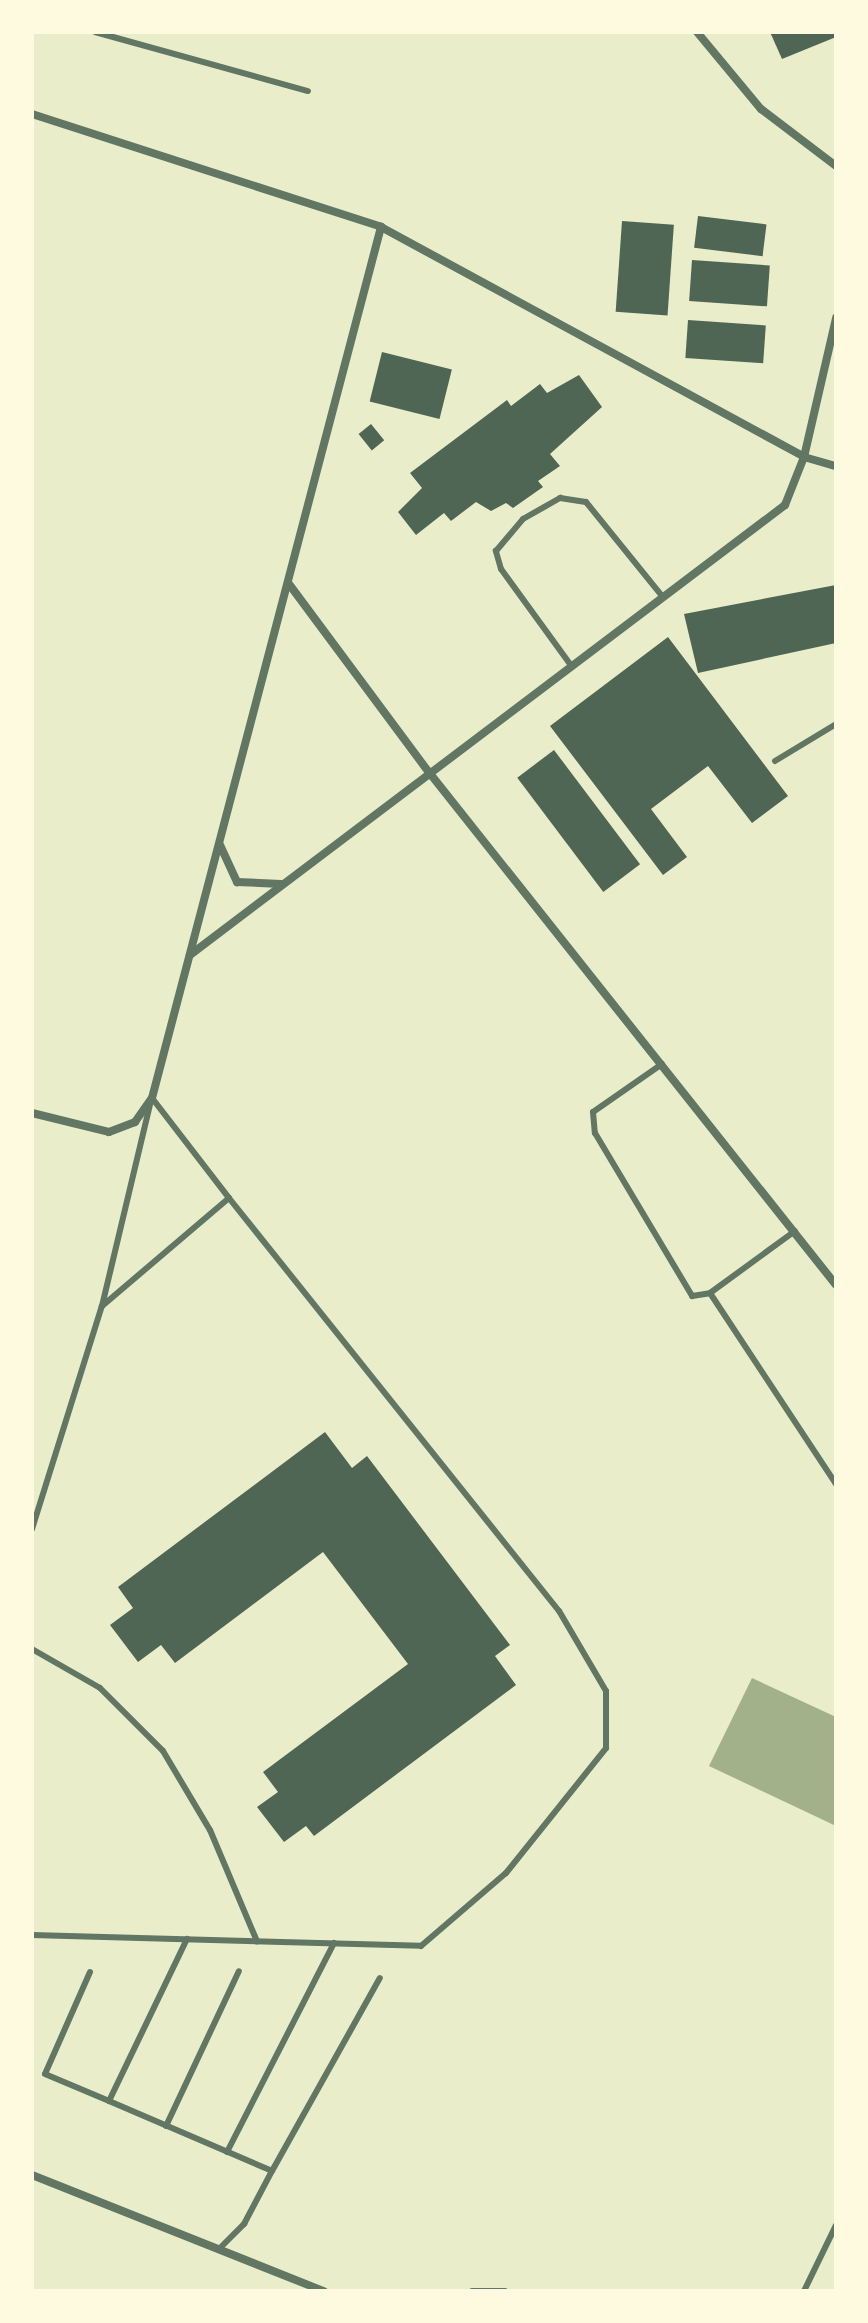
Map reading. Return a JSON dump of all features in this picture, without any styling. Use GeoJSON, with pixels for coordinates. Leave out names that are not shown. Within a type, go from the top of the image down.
{"type":"FeatureCollection","features":[{"type":"Feature","properties":{"kind":"street"},"geometry":{"type":"LineString","coordinates":[[697,32],[761,109],[836,166]]}},
{"type":"Feature","properties":{"kind":"street"},"geometry":{"type":"LineString","coordinates":[[32,114],[381,227],[804,457],[836,466]]}},
{"type":"Feature","properties":{"kind":"street"},"geometry":{"type":"LineString","coordinates":[[32,1113],[109,1132],[135,1122],[152,1098],[381,227]]}},
{"type":"Feature","properties":{"kind":"street"},"geometry":{"type":"LineString","coordinates":[[189,956],[428,771],[785,505],[804,457],[836,318]]}},
{"type":"Feature","properties":{"kind":"street"},"geometry":{"type":"LineString","coordinates":[[289,584],[428,771],[836,1285]]}},
{"type":"Feature","properties":{"kind":"street"},"geometry":{"type":"LineString","coordinates":[[219,844],[237,882],[283,884]]}},
{"type":"Feature","properties":{"kind":"street"},"geometry":{"type":"LineString","coordinates":[[32,2175],[221,2247],[324,2291]]}},
{"type":"Feature","properties":{"kind":"lane"},"geometry":{"type":"LineString","coordinates":[[95,32],[308,91]]}},
{"type":"Feature","properties":{"kind":"lane"},"geometry":{"type":"LineString","coordinates":[[570,664],[501,569],[496,551],[523,519],[560,498],[586,502],[662,596]]}},
{"type":"Feature","properties":{"kind":"lane"},"geometry":{"type":"LineString","coordinates":[[775,761],[836,724]]}},
{"type":"Feature","properties":{"kind":"lane"},"geometry":{"type":"LineString","coordinates":[[662,1064],[593,1112],[595,1133],[692,1296],[710,1293],[795,1231]]}},
{"type":"Feature","properties":{"kind":"lane"},"geometry":{"type":"LineString","coordinates":[[32,1935],[421,1946],[506,1873],[606,1748],[606,1691],[559,1611],[152,1098]]}},
{"type":"Feature","properties":{"kind":"lane"},"geometry":{"type":"LineString","coordinates":[[32,1529],[102,1306],[152,1098]]}},
{"type":"Feature","properties":{"kind":"lane"},"geometry":{"type":"LineString","coordinates":[[102,1306],[229,1198]]}},
{"type":"Feature","properties":{"kind":"lane"},"geometry":{"type":"LineString","coordinates":[[710,1293],[836,1484]]}},
{"type":"Feature","properties":{"kind":"lane"},"geometry":{"type":"LineString","coordinates":[[32,1649],[100,1688],[163,1751],[223,1855],[257,1941]]}},
{"type":"Feature","properties":{"kind":"lane"},"geometry":{"type":"LineString","coordinates":[[109,2101],[187,1939]]}},
{"type":"Feature","properties":{"kind":"lane"},"geometry":{"type":"LineString","coordinates":[[227,2152],[334,1943]]}},
{"type":"Feature","properties":{"kind":"lane"},"geometry":{"type":"LineString","coordinates":[[166,2126],[239,1971]]}},
{"type":"Feature","properties":{"kind":"lane"},"geometry":{"type":"LineString","coordinates":[[90,1972],[45,2074],[272,2171]]}},
{"type":"Feature","properties":{"kind":"lane"},"geometry":{"type":"LineString","coordinates":[[221,2247],[244,2224],[380,1978]]}},
{"type":"Feature","properties":{"kind":"lane"},"geometry":{"type":"LineString","coordinates":[[804,2291],[836,2225]]}},
{"type":"Feature","properties":{"kind":"lane"},"geometry":{"type":"LineString","coordinates":[[472,2291],[505,2291]]}},
{"type":"Feature","properties":{"kind":"shaded area"},"geometry":{"type":"Polygon","coordinates":[[[752,1678],[836,1717],[836,1826],[709,1766],[752,1678]]]}},
{"type":"Feature","properties":{"kind":"building"},"geometry":{"type":"Polygon","coordinates":[[[770,32],[836,32],[836,37],[782,59],[770,32]]]}},
{"type":"Feature","properties":{"kind":"building"},"geometry":{"type":"Polygon","coordinates":[[[698,216],[766,224],[763,256],[694,248],[698,216]]]}},
{"type":"Feature","properties":{"kind":"building"},"geometry":{"type":"Polygon","coordinates":[[[622,221],[674,225],[668,315],[616,312],[622,221]]]}},
{"type":"Feature","properties":{"kind":"building"},"geometry":{"type":"Polygon","coordinates":[[[692,260],[770,265],[767,306],[689,301],[692,260]]]}},
{"type":"Feature","properties":{"kind":"building"},"geometry":{"type":"Polygon","coordinates":[[[688,320],[766,325],[763,363],[685,358],[688,320]]]}},
{"type":"Feature","properties":{"kind":"building"},"geometry":{"type":"Polygon","coordinates":[[[382,352],[452,369],[440,419],[370,401],[382,352]]]}},
{"type":"Feature","properties":{"kind":"building"},"geometry":{"type":"Polygon","coordinates":[[[579,375],[602,407],[550,454],[560,466],[538,481],[543,487],[513,508],[506,503],[491,511],[476,502],[451,521],[444,513],[416,535],[398,512],[422,488],[410,473],[507,400],[511,406],[540,384],[547,393],[579,375]]]}},
{"type":"Feature","properties":{"kind":"building"},"geometry":{"type":"Polygon","coordinates":[[[371,424],[384,440],[372,450],[359,434],[371,424]]]}},
{"type":"Feature","properties":{"kind":"building"},"geometry":{"type":"Polygon","coordinates":[[[836,585],[836,643],[698,673],[684,614],[836,585]]]}},
{"type":"Feature","properties":{"kind":"building"},"geometry":{"type":"Polygon","coordinates":[[[668,637],[788,796],[752,823],[708,766],[651,809],[687,857],[663,875],[550,726],[668,637]]]}},
{"type":"Feature","properties":{"kind":"building"},"geometry":{"type":"Polygon","coordinates":[[[554,750],[640,864],[603,892],[517,778],[554,750]]]}},
{"type":"Feature","properties":{"kind":"building"},"geometry":{"type":"Polygon","coordinates":[[[325,1432],[352,1468],[367,1456],[510,1645],[495,1656],[516,1685],[314,1836],[306,1826],[284,1842],[257,1807],[278,1792],[263,1772],[408,1664],[323,1552],[175,1663],[161,1645],[138,1662],[110,1625],[133,1608],[118,1587],[325,1432]]]}}]}
